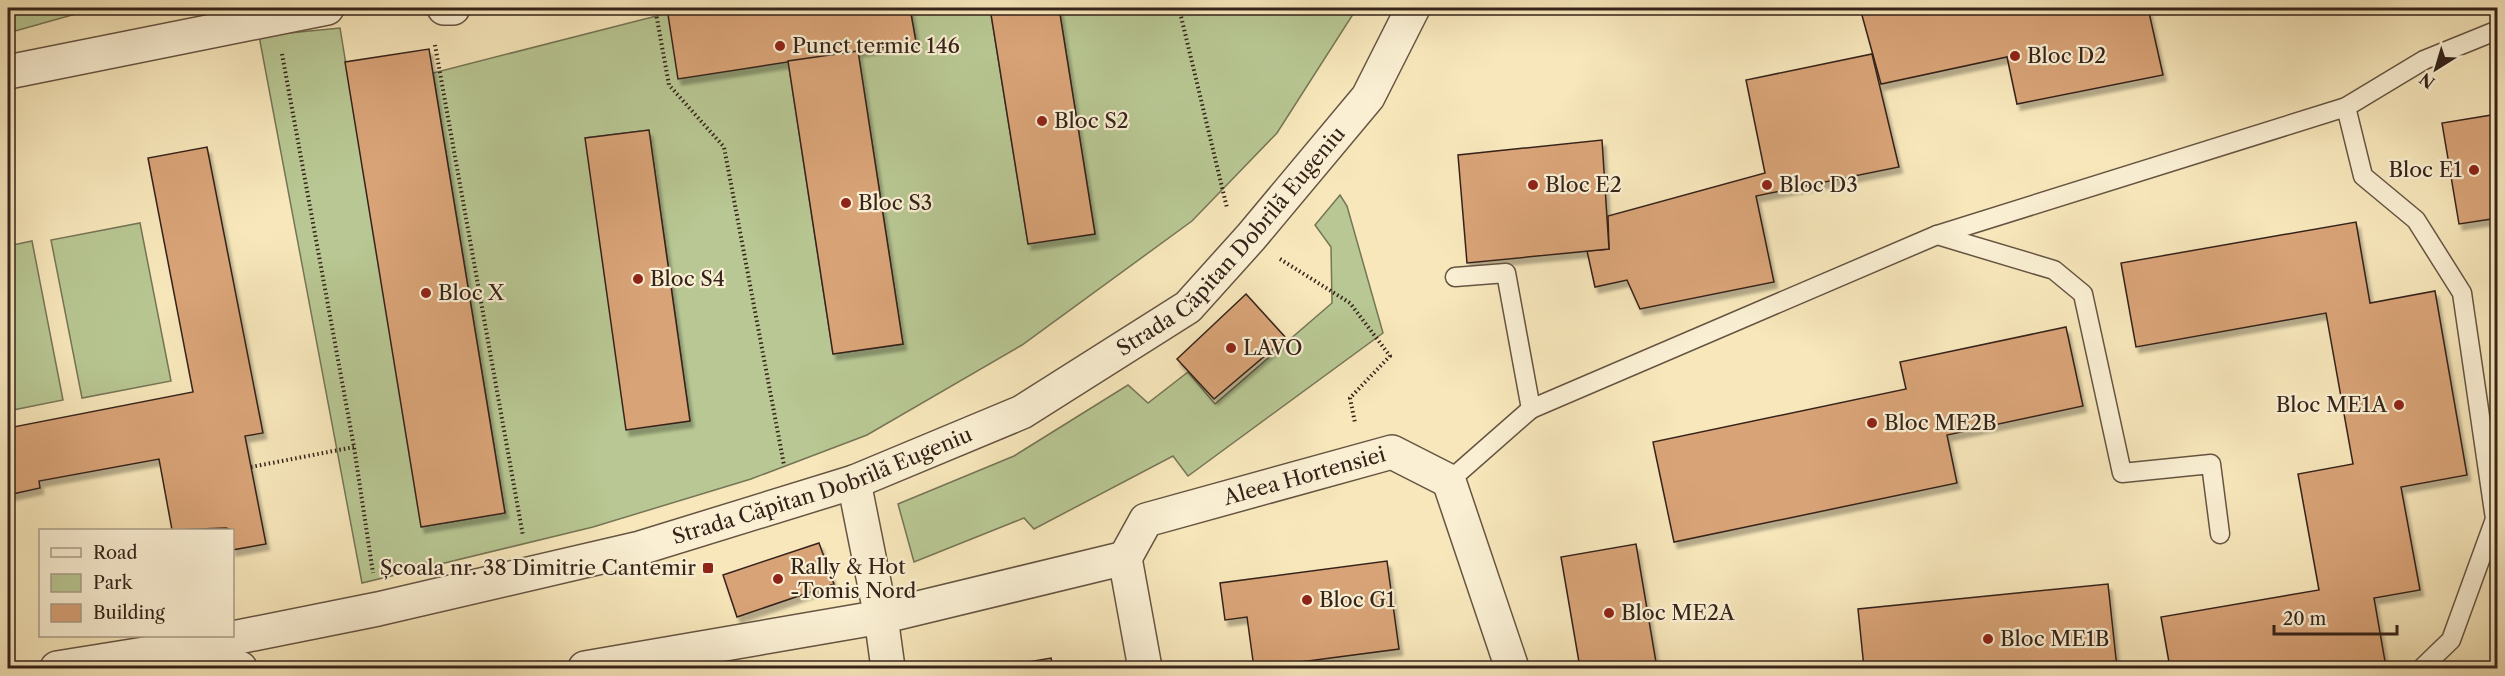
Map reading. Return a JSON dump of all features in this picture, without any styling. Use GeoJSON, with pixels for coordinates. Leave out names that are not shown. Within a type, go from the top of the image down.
{"type":"FeatureCollection","features":[{"type":"Feature","properties":{"kind":"street"},"geometry":{"type":"LineString","coordinates":[[8,72],[327,8]]}},
{"type":"Feature","properties":{"kind":"street","name":"Strada Căpitan Dobrilă Eugeniu"},"geometry":{"type":"LineString","coordinates":[[57,669],[188,647],[378,609],[640,548],[854,482],[1022,412],[1188,307],[1251,237],[1368,98],[1413,8]]}},
{"type":"Feature","properties":{"kind":"street","name":"Aleea Hortensiei"},"geometry":{"type":"LineString","coordinates":[[1125,558],[1146,520],[1392,452],[1449,481]]}},
{"type":"Feature","properties":{"kind":"street"},"geometry":{"type":"LineString","coordinates":[[1449,481],[1512,669]]}},
{"type":"Feature","properties":{"kind":"street"},"geometry":{"type":"LineString","coordinates":[[854,482],[881,617],[888,669]]}},
{"type":"Feature","properties":{"kind":"street"},"geometry":{"type":"LineString","coordinates":[[585,669],[881,617],[1125,558],[1145,669]]}},
{"type":"Feature","properties":{"kind":"street"},"geometry":{"type":"LineString","coordinates":[[188,647],[240,669]]}},
{"type":"Feature","properties":{"kind":"lane"},"geometry":{"type":"LineString","coordinates":[[1449,481],[1532,409],[1937,235],[2346,107],[2424,60],[2498,30]]}},
{"type":"Feature","properties":{"kind":"lane"},"geometry":{"type":"LineString","coordinates":[[2346,107],[2363,176],[2416,220],[2462,293],[2496,519],[2442,669]]}},
{"type":"Feature","properties":{"kind":"lane"},"geometry":{"type":"LineString","coordinates":[[1937,235],[2054,270],[2083,294],[2122,473],[2211,464],[2220,534]]}},
{"type":"Feature","properties":{"kind":"lane"},"geometry":{"type":"LineString","coordinates":[[1455,277],[1506,273],[1532,409]]}},
{"type":"Feature","properties":{"kind":"lane"},"geometry":{"type":"LineString","coordinates":[[2422,669],[2451,640]]}},
{"type":"Feature","properties":{"kind":"path"},"geometry":{"type":"LineString","coordinates":[[655,8],[669,85],[724,147],[786,472]]}},
{"type":"Feature","properties":{"kind":"path"},"geometry":{"type":"LineString","coordinates":[[1179,8],[1228,211]]}},
{"type":"Feature","properties":{"kind":"path"},"geometry":{"type":"LineString","coordinates":[[276,18],[354,447],[374,582]]}},
{"type":"Feature","properties":{"kind":"path"},"geometry":{"type":"LineString","coordinates":[[434,43],[523,537]]}},
{"type":"Feature","properties":{"kind":"path"},"geometry":{"type":"LineString","coordinates":[[1280,259],[1350,303],[1390,356],[1350,398],[1363,460]]}},
{"type":"Feature","properties":{"kind":"path"},"geometry":{"type":"LineString","coordinates":[[251,467],[354,447]]}},
{"type":"Feature","properties":{"kind":"green space"},"geometry":{"type":"Polygon","coordinates":[[[8,8],[97,8],[8,33],[8,8]]]}},
{"type":"Feature","properties":{"kind":"green space"},"geometry":{"type":"Polygon","coordinates":[[[910,8],[990,8],[1028,244],[1095,233],[1059,8],[1357,8],[1277,133],[1192,221],[1022,345],[867,435],[751,479],[593,527],[362,583],[259,36],[340,28],[422,527],[505,513],[433,73],[668,13],[788,61],[833,354],[903,344],[858,51],[916,42],[910,8]],[[649,130],[586,138],[690,421],[649,130]]]}},
{"type":"Feature","properties":{"kind":"green space"},"geometry":{"type":"Polygon","coordinates":[[[1340,195],[1347,206],[1383,333],[1188,476],[1173,456],[1034,529],[1024,518],[914,562],[898,504],[1014,456],[1128,385],[1148,403],[1188,372],[1215,404],[1332,303],[1331,247],[1315,225],[1340,195]]]}},
{"type":"Feature","properties":{"kind":"green space"},"geometry":{"type":"Polygon","coordinates":[[[140,223],[171,381],[82,398],[51,240],[140,223]]]}},
{"type":"Feature","properties":{"kind":"green space"},"geometry":{"type":"Polygon","coordinates":[[[32,241],[63,400],[8,411],[8,246],[32,241]]]}},
{"type":"Feature","properties":{"kind":"building","name":"Punct termic 146"},"geometry":{"type":"Polygon","coordinates":[[[667,8],[910,8],[916,42],[678,79],[667,8]]]}},
{"type":"Feature","properties":{"kind":"building","name":"Bloc S2"},"geometry":{"type":"Polygon","coordinates":[[[990,8],[1059,8],[1095,234],[1028,244],[990,8]]]}},
{"type":"Feature","properties":{"kind":"building","name":"Bloc D2"},"geometry":{"type":"Polygon","coordinates":[[[1860,8],[2148,8],[2163,75],[2017,104],[2007,57],[1881,84],[1860,8]]]}},
{"type":"Feature","properties":{"kind":"building","name":"Bloc X"},"geometry":{"type":"Polygon","coordinates":[[[429,49],[505,513],[421,527],[345,62],[429,49]]]}},
{"type":"Feature","properties":{"kind":"building","name":"Bloc S3"},"geometry":{"type":"Polygon","coordinates":[[[858,51],[903,344],[833,354],[788,61],[858,51]]]}},
{"type":"Feature","properties":{"kind":"building","name":"Bloc D3"},"geometry":{"type":"Polygon","coordinates":[[[1872,54],[1899,167],[1756,196],[1774,282],[1640,309],[1627,280],[1595,287],[1587,251],[1609,249],[1608,216],[1765,173],[1746,80],[1872,54]]]}},
{"type":"Feature","properties":{"kind":"building","name":"Bloc E1"},"geometry":{"type":"Polygon","coordinates":[[[2498,114],[2498,218],[2459,224],[2442,123],[2498,114]]]}},
{"type":"Feature","properties":{"kind":"building","name":"Bloc S4"},"geometry":{"type":"Polygon","coordinates":[[[649,130],[690,421],[626,430],[585,138],[649,130]]]}},
{"type":"Feature","properties":{"kind":"building","name":"Bloc E2"},"geometry":{"type":"Polygon","coordinates":[[[1602,140],[1609,249],[1467,263],[1458,155],[1602,140]]]}},
{"type":"Feature","properties":{"kind":"building"},"geometry":{"type":"Polygon","coordinates":[[[207,147],[263,433],[245,436],[266,544],[234,550],[234,529],[172,529],[159,459],[39,481],[40,488],[8,495],[8,428],[193,392],[148,158],[207,147]]]}},
{"type":"Feature","properties":{"kind":"building","name":"Bloc ME1A"},"geometry":{"type":"Polygon","coordinates":[[[2356,222],[2370,303],[2435,291],[2467,475],[2401,487],[2420,590],[2374,598],[2386,667],[2170,668],[2161,617],[2319,590],[2298,474],[2353,464],[2326,313],[2136,347],[2121,263],[2356,222]]]}},
{"type":"Feature","properties":{"kind":"building","name":"LAVO"},"geometry":{"type":"Polygon","coordinates":[[[1246,294],[1286,338],[1214,399],[1177,359],[1246,294]]]}},
{"type":"Feature","properties":{"kind":"building","name":"Bloc ME2B"},"geometry":{"type":"Polygon","coordinates":[[[2066,327],[2083,406],[1947,435],[1957,483],[1674,542],[1653,442],[1906,389],[1900,362],[2066,327]]]}},
{"type":"Feature","properties":{"kind":"building","name":"Rally & Hot -Tomis Nord"},"geometry":{"type":"Polygon","coordinates":[[[819,543],[834,584],[737,617],[723,575],[819,543]]]}},
{"type":"Feature","properties":{"kind":"building","name":"Bloc ME2A"},"geometry":{"type":"Polygon","coordinates":[[[1636,544],[1657,668],[1580,668],[1561,557],[1636,544]]]}},
{"type":"Feature","properties":{"kind":"building","name":"Bloc G1"},"geometry":{"type":"Polygon","coordinates":[[[1387,561],[1399,649],[1254,668],[1247,617],[1225,620],[1220,583],[1387,561]]]}},
{"type":"Feature","properties":{"kind":"building","name":"Bloc ME1B"},"geometry":{"type":"Polygon","coordinates":[[[2108,584],[2117,668],[1864,668],[1858,609],[2108,584]]]}},
{"type":"Feature","properties":{"kind":"building"},"geometry":{"type":"Polygon","coordinates":[[[1051,658],[1053,668],[993,668],[1051,658]]]}},
{"type":"Feature","properties":{"kind":"place","name":"Punct termic 146"},"geometry":{"type":"Point","coordinates":[780,46]}},
{"type":"Feature","properties":{"kind":"place","name":"Bloc D2"},"geometry":{"type":"Point","coordinates":[2015,56]}},
{"type":"Feature","properties":{"kind":"place","name":"Bloc S2"},"geometry":{"type":"Point","coordinates":[1042,121]}},
{"type":"Feature","properties":{"kind":"place","name":"Bloc E1"},"geometry":{"type":"Point","coordinates":[2474,170]}},
{"type":"Feature","properties":{"kind":"place","name":"Bloc E2"},"geometry":{"type":"Point","coordinates":[1533,185]}},
{"type":"Feature","properties":{"kind":"place","name":"Bloc D3"},"geometry":{"type":"Point","coordinates":[1767,185]}},
{"type":"Feature","properties":{"kind":"place","name":"Bloc S3"},"geometry":{"type":"Point","coordinates":[846,203]}},
{"type":"Feature","properties":{"kind":"place","name":"Bloc S4"},"geometry":{"type":"Point","coordinates":[638,279]}},
{"type":"Feature","properties":{"kind":"place","name":"Bloc X"},"geometry":{"type":"Point","coordinates":[426,293]}},
{"type":"Feature","properties":{"kind":"place","name":"LAVO"},"geometry":{"type":"Point","coordinates":[1231,348]}},
{"type":"Feature","properties":{"kind":"place","name":"Bloc ME1A"},"geometry":{"type":"Point","coordinates":[2399,405]}},
{"type":"Feature","properties":{"kind":"place","name":"Bloc ME2B"},"geometry":{"type":"Point","coordinates":[1872,423]}},
{"type":"Feature","properties":{"kind":"place","name":"Școala nr. 38 Dimitrie Cantemir"},"geometry":{"type":"Point","coordinates":[708,568]}},
{"type":"Feature","properties":{"kind":"place","name":"Rally & Hot -Tomis Nord"},"geometry":{"type":"Point","coordinates":[778,579]}},
{"type":"Feature","properties":{"kind":"place","name":"Bloc G1"},"geometry":{"type":"Point","coordinates":[1307,600]}},
{"type":"Feature","properties":{"kind":"place","name":"Bloc ME2A"},"geometry":{"type":"Point","coordinates":[1609,613]}},
{"type":"Feature","properties":{"kind":"place","name":"Bloc ME1B"},"geometry":{"type":"Point","coordinates":[1988,639]}}]}
